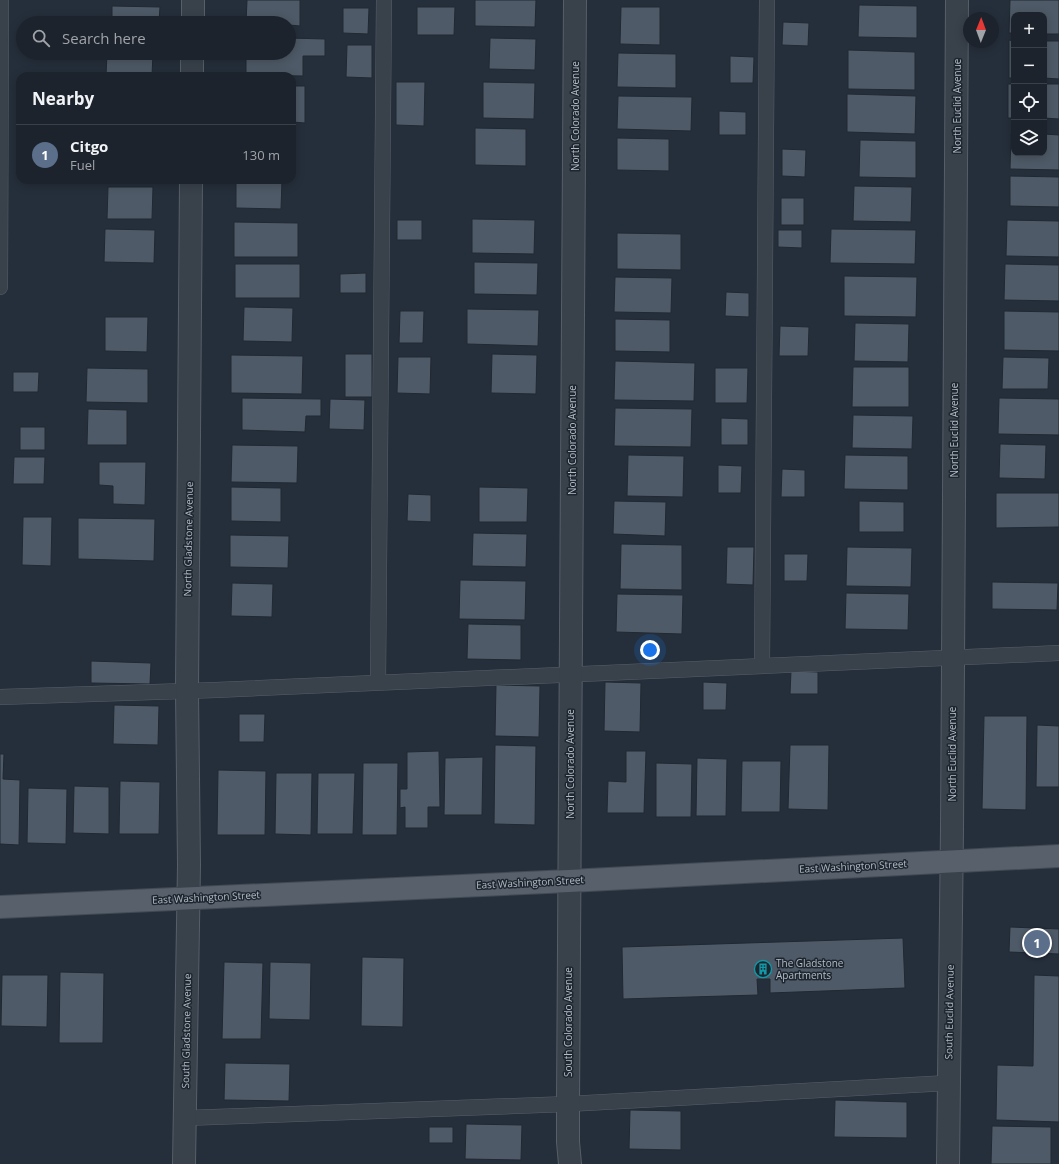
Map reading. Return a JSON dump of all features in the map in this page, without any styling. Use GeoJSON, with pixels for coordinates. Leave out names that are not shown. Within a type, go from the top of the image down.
{"type":"FeatureCollection","features":[{"type":"Feature","properties":{"kind":"main road","name":"East Washington Street"},"geometry":{"type":"LineString","coordinates":[[0,907],[569,881],[951,860],[1059,856]]}},
{"type":"Feature","properties":{"kind":"street"},"geometry":{"type":"LineString","coordinates":[[193,0],[193,16]]}},
{"type":"Feature","properties":{"kind":"street","name":"North Colorado Avenue"},"geometry":{"type":"LineString","coordinates":[[569,881],[575,0]]}},
{"type":"Feature","properties":{"kind":"street","name":"North Euclid Avenue"},"geometry":{"type":"LineString","coordinates":[[951,860],[958,0]]}},
{"type":"Feature","properties":{"kind":"street"},"geometry":{"type":"LineString","coordinates":[[192,60],[192,72]]}},
{"type":"Feature","properties":{"kind":"street","name":"North Gladstone Avenue"},"geometry":{"type":"LineString","coordinates":[[188,898],[187,691],[191,184]]}},
{"type":"Feature","properties":{"kind":"street","name":"South Euclid Avenue"},"geometry":{"type":"LineString","coordinates":[[948,1164],[951,860]]}},
{"type":"Feature","properties":{"kind":"street","name":"South Colorado Avenue"},"geometry":{"type":"LineString","coordinates":[[569,881],[568,1142],[570,1164]]}},
{"type":"Feature","properties":{"kind":"street","name":"South Gladstone Avenue"},"geometry":{"type":"LineString","coordinates":[[184,1164],[188,898]]}},
{"type":"Feature","properties":{"kind":"lane"},"geometry":{"type":"LineString","coordinates":[[0,287],[1,0]]}},
{"type":"Feature","properties":{"kind":"lane"},"geometry":{"type":"LineString","coordinates":[[378,682],[384,0]]}},
{"type":"Feature","properties":{"kind":"lane"},"geometry":{"type":"LineString","coordinates":[[762,665],[767,0]]}},
{"type":"Feature","properties":{"kind":"lane"},"geometry":{"type":"LineString","coordinates":[[0,697],[187,691],[1059,653]]}},
{"type":"Feature","properties":{"kind":"lane"},"geometry":{"type":"LineString","coordinates":[[185,1118],[568,1104],[948,1083]]}},
{"type":"Feature","properties":{"kind":"building"},"geometry":{"type":"Polygon","coordinates":[[[247,0],[300,0],[300,26],[296,26],[296,16],[246,16],[247,0]]]}},
{"type":"Feature","properties":{"kind":"building"},"geometry":{"type":"Polygon","coordinates":[[[475,0],[536,0],[535,27],[475,26],[475,0]]]}},
{"type":"Feature","properties":{"kind":"building"},"geometry":{"type":"Polygon","coordinates":[[[1010,0],[1059,0],[1059,34],[1047,34],[1047,12],[1011,12],[1011,33],[1009,33],[1010,0]]]}},
{"type":"Feature","properties":{"kind":"building"},"geometry":{"type":"Polygon","coordinates":[[[859,5],[917,6],[917,38],[858,37],[859,5]]]}},
{"type":"Feature","properties":{"kind":"building"},"geometry":{"type":"Polygon","coordinates":[[[112,6],[160,7],[159,16],[112,16],[112,6]]]}},
{"type":"Feature","properties":{"kind":"building"},"geometry":{"type":"Polygon","coordinates":[[[417,7],[455,7],[454,35],[417,35],[417,7]]]}},
{"type":"Feature","properties":{"kind":"building"},"geometry":{"type":"Polygon","coordinates":[[[621,7],[660,7],[660,45],[620,44],[621,7]]]}},
{"type":"Feature","properties":{"kind":"building"},"geometry":{"type":"Polygon","coordinates":[[[343,8],[369,8],[368,34],[343,33],[343,8]]]}},
{"type":"Feature","properties":{"kind":"building"},"geometry":{"type":"Polygon","coordinates":[[[783,22],[809,23],[808,46],[782,45],[783,22]]]}},
{"type":"Feature","properties":{"kind":"building"},"geometry":{"type":"Polygon","coordinates":[[[296,38],[325,39],[325,56],[303,56],[303,76],[296,76],[296,72],[246,72],[246,60],[296,60],[296,38]]]}},
{"type":"Feature","properties":{"kind":"building"},"geometry":{"type":"Polygon","coordinates":[[[490,38],[536,39],[535,70],[489,69],[490,38]]]}},
{"type":"Feature","properties":{"kind":"building"},"geometry":{"type":"Polygon","coordinates":[[[1009,40],[1011,40],[1011,78],[1009,78],[1009,40]]]}},
{"type":"Feature","properties":{"kind":"building"},"geometry":{"type":"Polygon","coordinates":[[[1047,41],[1059,41],[1059,79],[1047,78],[1047,41]]]}},
{"type":"Feature","properties":{"kind":"building"},"geometry":{"type":"Polygon","coordinates":[[[347,45],[372,45],[372,78],[346,77],[347,45]]]}},
{"type":"Feature","properties":{"kind":"building"},"geometry":{"type":"Polygon","coordinates":[[[848,50],[915,52],[915,90],[848,89],[848,50]]]}},
{"type":"Feature","properties":{"kind":"building"},"geometry":{"type":"Polygon","coordinates":[[[618,53],[676,54],[676,88],[617,87],[618,53]]]}},
{"type":"Feature","properties":{"kind":"building"},"geometry":{"type":"Polygon","coordinates":[[[730,56],[754,57],[753,83],[730,83],[730,56]]]}},
{"type":"Feature","properties":{"kind":"building"},"geometry":{"type":"Polygon","coordinates":[[[107,60],[153,60],[152,72],[106,72],[107,60]]]}},
{"type":"Feature","properties":{"kind":"building"},"geometry":{"type":"Polygon","coordinates":[[[396,82],[425,82],[424,126],[396,125],[396,82]]]}},
{"type":"Feature","properties":{"kind":"building"},"geometry":{"type":"Polygon","coordinates":[[[483,82],[535,83],[534,119],[483,118],[483,82]]]}},
{"type":"Feature","properties":{"kind":"building"},"geometry":{"type":"Polygon","coordinates":[[[1008,84],[1011,84],[1011,118],[1008,118],[1008,84]]]}},
{"type":"Feature","properties":{"kind":"building"},"geometry":{"type":"Polygon","coordinates":[[[1047,84],[1059,84],[1059,119],[1047,118],[1047,84]]]}},
{"type":"Feature","properties":{"kind":"building"},"geometry":{"type":"Polygon","coordinates":[[[296,86],[305,86],[305,123],[296,122],[296,86]]]}},
{"type":"Feature","properties":{"kind":"building"},"geometry":{"type":"Polygon","coordinates":[[[847,94],[916,96],[915,134],[847,132],[847,94]]]}},
{"type":"Feature","properties":{"kind":"building"},"geometry":{"type":"Polygon","coordinates":[[[618,96],[692,97],[691,131],[617,129],[618,96]]]}},
{"type":"Feature","properties":{"kind":"building"},"geometry":{"type":"Polygon","coordinates":[[[719,111],[746,112],[746,135],[719,135],[719,111]]]}},
{"type":"Feature","properties":{"kind":"building"},"geometry":{"type":"Polygon","coordinates":[[[475,128],[526,129],[526,166],[475,165],[475,128]]]}},
{"type":"Feature","properties":{"kind":"building"},"geometry":{"type":"Polygon","coordinates":[[[1011,134],[1011,156],[1047,156],[1047,134],[1059,135],[1059,170],[1010,169],[1011,134]]]}},
{"type":"Feature","properties":{"kind":"building"},"geometry":{"type":"Polygon","coordinates":[[[617,138],[669,139],[669,171],[617,170],[617,138]]]}},
{"type":"Feature","properties":{"kind":"building"},"geometry":{"type":"Polygon","coordinates":[[[860,140],[916,141],[916,178],[859,177],[860,140]]]}},
{"type":"Feature","properties":{"kind":"building"},"geometry":{"type":"Polygon","coordinates":[[[782,149],[806,150],[805,177],[782,176],[782,149]]]}},
{"type":"Feature","properties":{"kind":"building"},"geometry":{"type":"Polygon","coordinates":[[[1010,176],[1059,177],[1059,207],[1010,206],[1010,176]]]}},
{"type":"Feature","properties":{"kind":"building"},"geometry":{"type":"Polygon","coordinates":[[[236,184],[282,184],[281,209],[236,208],[236,184]]]}},
{"type":"Feature","properties":{"kind":"building"},"geometry":{"type":"Polygon","coordinates":[[[854,186],[912,187],[911,222],[853,221],[854,186]]]}},
{"type":"Feature","properties":{"kind":"building"},"geometry":{"type":"Polygon","coordinates":[[[108,187],[153,187],[152,219],[107,219],[108,187]]]}},
{"type":"Feature","properties":{"kind":"building"},"geometry":{"type":"Polygon","coordinates":[[[781,198],[804,198],[804,225],[781,225],[781,198]]]}},
{"type":"Feature","properties":{"kind":"building"},"geometry":{"type":"Polygon","coordinates":[[[472,219],[535,220],[534,254],[472,253],[472,219]]]}},
{"type":"Feature","properties":{"kind":"building"},"geometry":{"type":"Polygon","coordinates":[[[397,220],[422,220],[422,240],[397,240],[397,220]]]}},
{"type":"Feature","properties":{"kind":"building"},"geometry":{"type":"Polygon","coordinates":[[[1007,220],[1059,221],[1059,257],[1006,256],[1007,220]]]}},
{"type":"Feature","properties":{"kind":"building"},"geometry":{"type":"Polygon","coordinates":[[[234,222],[298,223],[298,257],[234,257],[234,222]]]}},
{"type":"Feature","properties":{"kind":"building"},"geometry":{"type":"Polygon","coordinates":[[[105,229],[155,230],[154,263],[104,262],[105,229]]]}},
{"type":"Feature","properties":{"kind":"building"},"geometry":{"type":"Polygon","coordinates":[[[831,229],[916,230],[915,264],[830,263],[831,229]]]}},
{"type":"Feature","properties":{"kind":"building"},"geometry":{"type":"Polygon","coordinates":[[[778,230],[802,230],[802,248],[778,247],[778,230]]]}},
{"type":"Feature","properties":{"kind":"building"},"geometry":{"type":"Polygon","coordinates":[[[617,233],[681,234],[681,270],[617,269],[617,233]]]}},
{"type":"Feature","properties":{"kind":"building"},"geometry":{"type":"Polygon","coordinates":[[[474,262],[538,263],[537,295],[474,294],[474,262]]]}},
{"type":"Feature","properties":{"kind":"building"},"geometry":{"type":"Polygon","coordinates":[[[235,264],[300,264],[300,298],[235,298],[235,264]]]}},
{"type":"Feature","properties":{"kind":"building"},"geometry":{"type":"Polygon","coordinates":[[[1005,264],[1059,265],[1059,301],[1004,300],[1005,264]]]}},
{"type":"Feature","properties":{"kind":"building"},"geometry":{"type":"Polygon","coordinates":[[[366,273],[366,293],[340,293],[340,274],[366,273]]]}},
{"type":"Feature","properties":{"kind":"building"},"geometry":{"type":"Polygon","coordinates":[[[844,276],[917,277],[916,317],[844,316],[844,276]]]}},
{"type":"Feature","properties":{"kind":"building"},"geometry":{"type":"Polygon","coordinates":[[[615,277],[672,278],[671,313],[614,312],[615,277]]]}},
{"type":"Feature","properties":{"kind":"building"},"geometry":{"type":"Polygon","coordinates":[[[726,292],[749,293],[749,317],[725,316],[726,292]]]}},
{"type":"Feature","properties":{"kind":"building"},"geometry":{"type":"Polygon","coordinates":[[[244,307],[293,308],[292,342],[243,341],[244,307]]]}},
{"type":"Feature","properties":{"kind":"building"},"geometry":{"type":"Polygon","coordinates":[[[467,309],[539,310],[538,346],[467,344],[467,309]]]}},
{"type":"Feature","properties":{"kind":"building"},"geometry":{"type":"Polygon","coordinates":[[[400,311],[424,311],[423,343],[399,343],[400,311]]]}},
{"type":"Feature","properties":{"kind":"building"},"geometry":{"type":"Polygon","coordinates":[[[1004,311],[1059,312],[1059,351],[1004,350],[1004,311]]]}},
{"type":"Feature","properties":{"kind":"building"},"geometry":{"type":"Polygon","coordinates":[[[105,317],[148,317],[147,352],[105,351],[105,317]]]}},
{"type":"Feature","properties":{"kind":"building"},"geometry":{"type":"Polygon","coordinates":[[[615,319],[670,320],[670,352],[615,351],[615,319]]]}},
{"type":"Feature","properties":{"kind":"building"},"geometry":{"type":"Polygon","coordinates":[[[855,323],[909,324],[908,362],[854,361],[855,323]]]}},
{"type":"Feature","properties":{"kind":"building"},"geometry":{"type":"Polygon","coordinates":[[[780,326],[809,327],[808,356],[779,356],[780,326]]]}},
{"type":"Feature","properties":{"kind":"building"},"geometry":{"type":"Polygon","coordinates":[[[345,354],[372,354],[372,397],[345,397],[345,354]]]}},
{"type":"Feature","properties":{"kind":"building"},"geometry":{"type":"Polygon","coordinates":[[[492,354],[537,355],[536,394],[491,393],[492,354]]]}},
{"type":"Feature","properties":{"kind":"building"},"geometry":{"type":"Polygon","coordinates":[[[231,355],[303,356],[302,394],[231,393],[231,355]]]}},
{"type":"Feature","properties":{"kind":"building"},"geometry":{"type":"Polygon","coordinates":[[[398,357],[431,357],[430,394],[397,393],[398,357]]]}},
{"type":"Feature","properties":{"kind":"building"},"geometry":{"type":"Polygon","coordinates":[[[1003,357],[1049,358],[1048,389],[1002,389],[1003,357]]]}},
{"type":"Feature","properties":{"kind":"building"},"geometry":{"type":"Polygon","coordinates":[[[615,361],[695,363],[694,401],[614,400],[615,361]]]}},
{"type":"Feature","properties":{"kind":"building"},"geometry":{"type":"Polygon","coordinates":[[[853,367],[909,367],[909,407],[852,407],[853,367]]]}},
{"type":"Feature","properties":{"kind":"building"},"geometry":{"type":"Polygon","coordinates":[[[87,368],[148,369],[148,403],[86,402],[87,368]]]}},
{"type":"Feature","properties":{"kind":"building"},"geometry":{"type":"Polygon","coordinates":[[[715,368],[748,368],[747,403],[715,403],[715,368]]]}},
{"type":"Feature","properties":{"kind":"building"},"geometry":{"type":"Polygon","coordinates":[[[13,372],[39,372],[38,392],[13,392],[13,372]]]}},
{"type":"Feature","properties":{"kind":"building"},"geometry":{"type":"Polygon","coordinates":[[[242,398],[321,399],[321,416],[306,416],[305,432],[242,430],[242,398]]]}},
{"type":"Feature","properties":{"kind":"building"},"geometry":{"type":"Polygon","coordinates":[[[999,398],[1059,399],[1059,435],[998,434],[999,398]]]}},
{"type":"Feature","properties":{"kind":"building"},"geometry":{"type":"Polygon","coordinates":[[[330,399],[365,400],[364,430],[329,429],[330,399]]]}},
{"type":"Feature","properties":{"kind":"building"},"geometry":{"type":"Polygon","coordinates":[[[615,408],[692,409],[691,447],[614,446],[615,408]]]}},
{"type":"Feature","properties":{"kind":"building"},"geometry":{"type":"Polygon","coordinates":[[[88,409],[127,410],[127,445],[87,445],[88,409]]]}},
{"type":"Feature","properties":{"kind":"building"},"geometry":{"type":"Polygon","coordinates":[[[853,415],[913,416],[912,449],[852,448],[853,415]]]}},
{"type":"Feature","properties":{"kind":"building"},"geometry":{"type":"Polygon","coordinates":[[[721,418],[748,419],[748,445],[721,445],[721,418]]]}},
{"type":"Feature","properties":{"kind":"building"},"geometry":{"type":"Polygon","coordinates":[[[20,427],[45,427],[45,450],[20,450],[20,427]]]}},
{"type":"Feature","properties":{"kind":"building"},"geometry":{"type":"Polygon","coordinates":[[[1000,444],[1046,445],[1045,479],[999,478],[1000,444]]]}},
{"type":"Feature","properties":{"kind":"building"},"geometry":{"type":"Polygon","coordinates":[[[232,445],[298,446],[297,483],[231,482],[232,445]]]}},
{"type":"Feature","properties":{"kind":"building"},"geometry":{"type":"Polygon","coordinates":[[[628,455],[684,456],[683,497],[627,496],[628,455]]]}},
{"type":"Feature","properties":{"kind":"building"},"geometry":{"type":"Polygon","coordinates":[[[845,455],[908,456],[908,490],[844,489],[845,455]]]}},
{"type":"Feature","properties":{"kind":"building"},"geometry":{"type":"Polygon","coordinates":[[[14,457],[45,457],[44,484],[13,484],[14,457]]]}},
{"type":"Feature","properties":{"kind":"building"},"geometry":{"type":"Polygon","coordinates":[[[99,462],[146,462],[145,505],[113,504],[113,486],[99,485],[99,462]]]}},
{"type":"Feature","properties":{"kind":"building"},"geometry":{"type":"Polygon","coordinates":[[[718,465],[742,466],[741,493],[718,493],[718,465]]]}},
{"type":"Feature","properties":{"kind":"building"},"geometry":{"type":"Polygon","coordinates":[[[782,469],[805,470],[805,497],[781,497],[782,469]]]}},
{"type":"Feature","properties":{"kind":"building"},"geometry":{"type":"Polygon","coordinates":[[[231,487],[281,488],[281,522],[231,521],[231,487]]]}},
{"type":"Feature","properties":{"kind":"building"},"geometry":{"type":"Polygon","coordinates":[[[479,487],[528,488],[527,522],[479,522],[479,487]]]}},
{"type":"Feature","properties":{"kind":"building"},"geometry":{"type":"Polygon","coordinates":[[[996,493],[1059,493],[1059,527],[996,528],[996,493]]]}},
{"type":"Feature","properties":{"kind":"building"},"geometry":{"type":"Polygon","coordinates":[[[408,494],[431,495],[431,522],[407,521],[408,494]]]}},
{"type":"Feature","properties":{"kind":"building"},"geometry":{"type":"Polygon","coordinates":[[[614,501],[666,502],[665,536],[613,534],[614,501]]]}},
{"type":"Feature","properties":{"kind":"building"},"geometry":{"type":"Polygon","coordinates":[[[859,501],[904,502],[904,532],[859,532],[859,501]]]}},
{"type":"Feature","properties":{"kind":"building"},"geometry":{"type":"Polygon","coordinates":[[[23,517],[52,517],[51,566],[22,565],[23,517]]]}},
{"type":"Feature","properties":{"kind":"building"},"geometry":{"type":"Polygon","coordinates":[[[78,518],[155,519],[154,561],[78,559],[78,518]]]}},
{"type":"Feature","properties":{"kind":"building"},"geometry":{"type":"Polygon","coordinates":[[[473,533],[527,534],[526,567],[472,566],[473,533]]]}},
{"type":"Feature","properties":{"kind":"building"},"geometry":{"type":"Polygon","coordinates":[[[230,535],[289,536],[288,568],[230,567],[230,535]]]}},
{"type":"Feature","properties":{"kind":"building"},"geometry":{"type":"Polygon","coordinates":[[[621,544],[682,545],[682,590],[620,589],[621,544]]]}},
{"type":"Feature","properties":{"kind":"building"},"geometry":{"type":"Polygon","coordinates":[[[727,547],[754,547],[753,585],[726,584],[727,547]]]}},
{"type":"Feature","properties":{"kind":"building"},"geometry":{"type":"Polygon","coordinates":[[[847,547],[912,548],[911,587],[846,586],[847,547]]]}},
{"type":"Feature","properties":{"kind":"building"},"geometry":{"type":"Polygon","coordinates":[[[784,554],[808,554],[807,581],[784,581],[784,554]]]}},
{"type":"Feature","properties":{"kind":"building"},"geometry":{"type":"Polygon","coordinates":[[[460,580],[526,581],[525,620],[459,619],[460,580]]]}},
{"type":"Feature","properties":{"kind":"building"},"geometry":{"type":"Polygon","coordinates":[[[992,582],[1058,583],[1057,610],[992,609],[992,582]]]}},
{"type":"Feature","properties":{"kind":"building"},"geometry":{"type":"Polygon","coordinates":[[[232,583],[273,584],[272,617],[231,616],[232,583]]]}},
{"type":"Feature","properties":{"kind":"building"},"geometry":{"type":"Polygon","coordinates":[[[846,593],[909,594],[908,630],[845,629],[846,593]]]}},
{"type":"Feature","properties":{"kind":"building"},"geometry":{"type":"Polygon","coordinates":[[[617,594],[683,595],[682,634],[616,632],[617,594]]]}},
{"type":"Feature","properties":{"kind":"building"},"geometry":{"type":"Polygon","coordinates":[[[468,624],[521,625],[521,660],[467,659],[468,624]]]}},
{"type":"Feature","properties":{"kind":"building"},"geometry":{"type":"Polygon","coordinates":[[[91,661],[151,663],[150,684],[91,683],[91,661]]]}},
{"type":"Feature","properties":{"kind":"building"},"geometry":{"type":"Polygon","coordinates":[[[791,671],[818,672],[818,694],[790,694],[791,671]]]}},
{"type":"Feature","properties":{"kind":"building"},"geometry":{"type":"Polygon","coordinates":[[[605,682],[641,683],[640,732],[604,731],[605,682]]]}},
{"type":"Feature","properties":{"kind":"building"},"geometry":{"type":"Polygon","coordinates":[[[703,682],[727,683],[726,710],[703,710],[703,682]]]}},
{"type":"Feature","properties":{"kind":"building"},"geometry":{"type":"Polygon","coordinates":[[[496,685],[540,686],[539,737],[495,736],[496,685]]]}},
{"type":"Feature","properties":{"kind":"building"},"geometry":{"type":"Polygon","coordinates":[[[114,705],[159,706],[158,745],[113,744],[114,705]]]}},
{"type":"Feature","properties":{"kind":"building"},"geometry":{"type":"Polygon","coordinates":[[[239,714],[265,714],[264,742],[239,742],[239,714]]]}},
{"type":"Feature","properties":{"kind":"building"},"geometry":{"type":"Polygon","coordinates":[[[984,716],[1027,716],[1026,810],[982,809],[984,716]]]}},
{"type":"Feature","properties":{"kind":"building"},"geometry":{"type":"Polygon","coordinates":[[[1037,725],[1059,726],[1059,787],[1036,787],[1037,725]]]}},
{"type":"Feature","properties":{"kind":"building"},"geometry":{"type":"Polygon","coordinates":[[[495,745],[536,746],[535,825],[494,824],[495,745]]]}},
{"type":"Feature","properties":{"kind":"building"},"geometry":{"type":"Polygon","coordinates":[[[790,745],[829,745],[828,810],[788,809],[790,745]]]}},
{"type":"Feature","properties":{"kind":"building"},"geometry":{"type":"Polygon","coordinates":[[[439,751],[440,807],[428,807],[428,828],[405,828],[405,807],[400,808],[400,789],[407,789],[407,752],[439,751]]]}},
{"type":"Feature","properties":{"kind":"building"},"geometry":{"type":"Polygon","coordinates":[[[626,751],[646,751],[644,813],[607,813],[608,781],[626,782],[626,751]]]}},
{"type":"Feature","properties":{"kind":"building"},"geometry":{"type":"Polygon","coordinates":[[[0,754],[4,754],[3,779],[20,780],[19,845],[0,844],[0,754]]]}},
{"type":"Feature","properties":{"kind":"building"},"geometry":{"type":"Polygon","coordinates":[[[483,757],[482,815],[444,815],[445,758],[483,757]]]}},
{"type":"Feature","properties":{"kind":"building"},"geometry":{"type":"Polygon","coordinates":[[[697,758],[727,759],[726,816],[696,816],[697,758]]]}},
{"type":"Feature","properties":{"kind":"building"},"geometry":{"type":"Polygon","coordinates":[[[742,761],[781,761],[780,812],[741,812],[742,761]]]}},
{"type":"Feature","properties":{"kind":"building"},"geometry":{"type":"Polygon","coordinates":[[[363,763],[398,763],[397,835],[362,835],[363,763]]]}},
{"type":"Feature","properties":{"kind":"building"},"geometry":{"type":"Polygon","coordinates":[[[656,763],[692,764],[691,817],[656,817],[656,763]]]}},
{"type":"Feature","properties":{"kind":"building"},"geometry":{"type":"Polygon","coordinates":[[[218,770],[266,771],[265,835],[217,835],[218,770]]]}},
{"type":"Feature","properties":{"kind":"building"},"geometry":{"type":"Polygon","coordinates":[[[276,773],[312,773],[311,835],[275,834],[276,773]]]}},
{"type":"Feature","properties":{"kind":"building"},"geometry":{"type":"Polygon","coordinates":[[[318,773],[355,773],[353,834],[317,834],[318,773]]]}},
{"type":"Feature","properties":{"kind":"building"},"geometry":{"type":"Polygon","coordinates":[[[120,781],[160,782],[159,834],[119,834],[120,781]]]}},
{"type":"Feature","properties":{"kind":"building"},"geometry":{"type":"Polygon","coordinates":[[[74,786],[109,787],[109,834],[73,833],[74,786]]]}},
{"type":"Feature","properties":{"kind":"building"},"geometry":{"type":"Polygon","coordinates":[[[28,788],[67,789],[66,844],[27,843],[28,788]]]}},
{"type":"Feature","properties":{"kind":"building"},"geometry":{"type":"Polygon","coordinates":[[[1010,927],[1059,929],[1059,954],[1009,952],[1010,927]]]}},
{"type":"Feature","properties":{"kind":"building","name":"The Gladstone Apartments"},"geometry":{"type":"Polygon","coordinates":[[[903,938],[905,988],[770,993],[770,979],[757,979],[758,995],[623,999],[622,947],[903,938]]]}},
{"type":"Feature","properties":{"kind":"building"},"geometry":{"type":"Polygon","coordinates":[[[362,957],[404,958],[403,1027],[361,1026],[362,957]]]}},
{"type":"Feature","properties":{"kind":"building"},"geometry":{"type":"Polygon","coordinates":[[[224,962],[263,963],[261,1039],[222,1039],[224,962]]]}},
{"type":"Feature","properties":{"kind":"building"},"geometry":{"type":"Polygon","coordinates":[[[270,962],[311,963],[310,1020],[269,1019],[270,962]]]}},
{"type":"Feature","properties":{"kind":"building"},"geometry":{"type":"Polygon","coordinates":[[[60,972],[104,973],[103,1043],[59,1043],[60,972]]]}},
{"type":"Feature","properties":{"kind":"building"},"geometry":{"type":"Polygon","coordinates":[[[2,975],[48,975],[47,1027],[1,1026],[2,975]]]}},
{"type":"Feature","properties":{"kind":"building"},"geometry":{"type":"Polygon","coordinates":[[[1034,975],[1059,976],[1059,1122],[996,1120],[997,1065],[1033,1066],[1034,975]]]}},
{"type":"Feature","properties":{"kind":"building"},"geometry":{"type":"Polygon","coordinates":[[[225,1063],[290,1064],[289,1101],[224,1100],[225,1063]]]}},
{"type":"Feature","properties":{"kind":"building"},"geometry":{"type":"Polygon","coordinates":[[[835,1100],[907,1102],[907,1138],[834,1137],[835,1100]]]}},
{"type":"Feature","properties":{"kind":"building"},"geometry":{"type":"Polygon","coordinates":[[[630,1110],[681,1111],[681,1150],[629,1149],[630,1110]]]}},
{"type":"Feature","properties":{"kind":"building"},"geometry":{"type":"Polygon","coordinates":[[[466,1124],[522,1125],[521,1160],[465,1159],[466,1124]]]}},
{"type":"Feature","properties":{"kind":"building"},"geometry":{"type":"Polygon","coordinates":[[[992,1126],[1051,1127],[1051,1164],[991,1164],[992,1126]]]}},
{"type":"Feature","properties":{"kind":"building"},"geometry":{"type":"Polygon","coordinates":[[[429,1127],[453,1127],[453,1143],[429,1143],[429,1127]]]}},
{"type":"Feature","properties":{"kind":"place","name":"Citgo"},"geometry":{"type":"Point","coordinates":[1037,943]}},
{"type":"Feature","properties":{"kind":"place","name":"The Gladstone Apartments"},"geometry":{"type":"Point","coordinates":[763,969]}}]}
